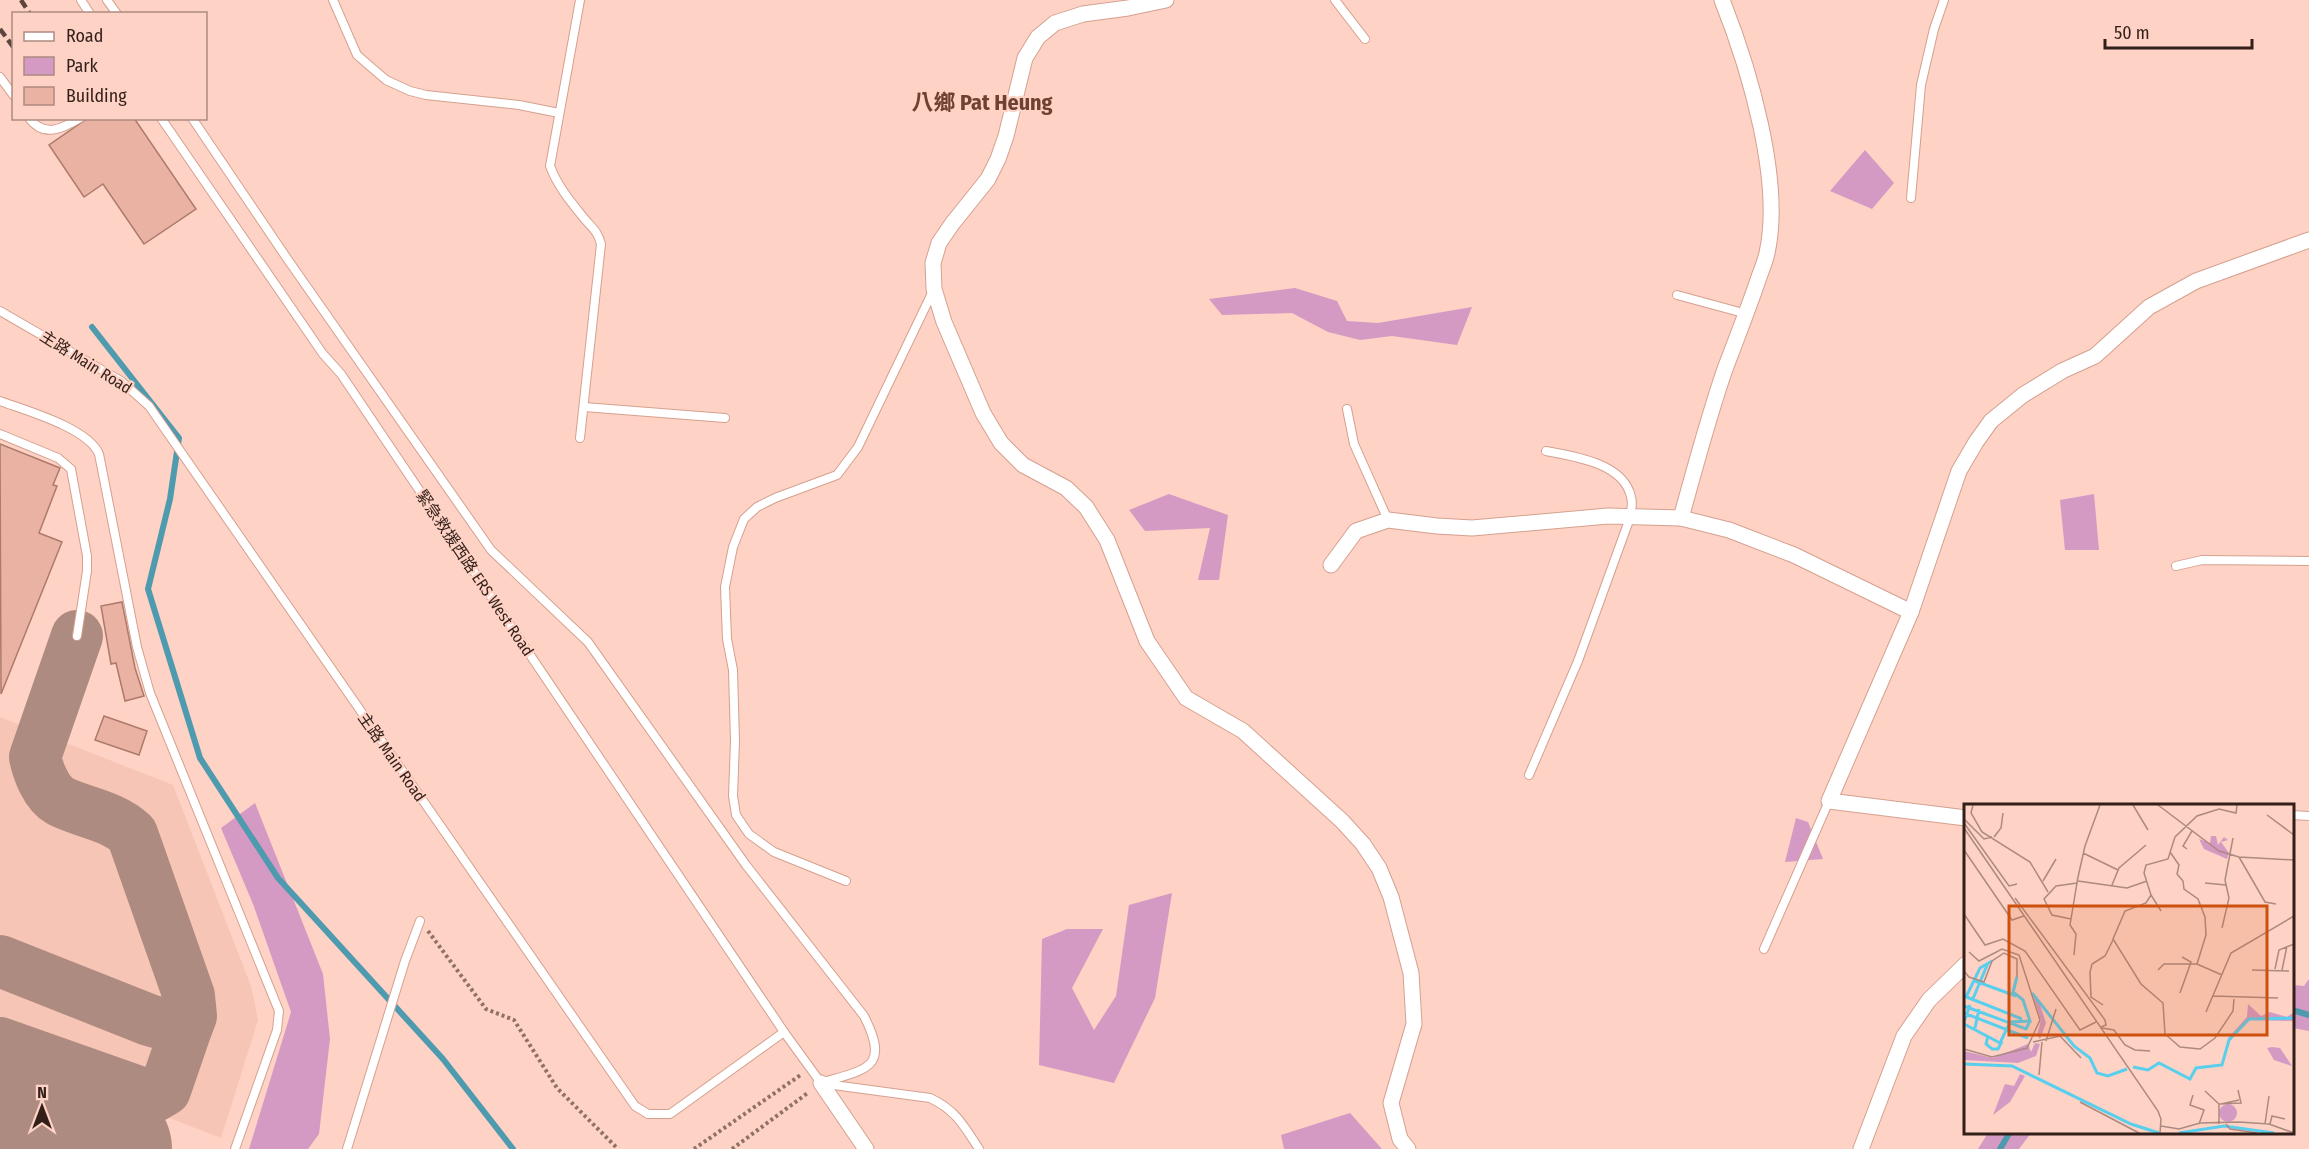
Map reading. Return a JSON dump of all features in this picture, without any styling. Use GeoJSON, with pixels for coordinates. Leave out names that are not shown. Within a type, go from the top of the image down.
{"type":"FeatureCollection","features":[{"type":"Feature","properties":{"kind":"street"},"geometry":{"type":"LineString","coordinates":[[1166,0],[1083,14],[1055,23],[1038,38],[1025,58],[998,159],[988,179],[939,243],[933,263],[934,289],[944,322],[984,413],[1001,443],[1023,465],[1066,488],[1086,507],[1107,540],[1147,641],[1186,698],[1243,731],[1342,821],[1363,844],[1379,868],[1391,897],[1411,973],[1414,1024],[1391,1103],[1400,1139],[1408,1149]]}},
{"type":"Feature","properties":{"kind":"street"},"geometry":{"type":"LineString","coordinates":[[1681,518],[1725,370],[1767,254],[1770,230],[1768,166],[1754,97],[1733,27],[1722,0]]}},
{"type":"Feature","properties":{"kind":"street"},"geometry":{"type":"LineString","coordinates":[[1964,818],[1829,801],[1911,612],[1959,471],[1976,442],[1991,421],[2023,395],[2062,371],[2095,356],[2149,307],[2196,281],[2309,240]]}},
{"type":"Feature","properties":{"kind":"street"},"geometry":{"type":"LineString","coordinates":[[1331,565],[1356,531],[1388,520],[1472,528],[1631,515],[1681,518],[1729,530],[1794,555],[1911,612]]}},
{"type":"Feature","properties":{"kind":"street"},"geometry":{"type":"LineString","coordinates":[[1862,1149],[1904,1036],[1929,1000],[1964,965]]}},
{"type":"Feature","properties":{"kind":"street"},"geometry":{"type":"LineString","coordinates":[[821,1083],[866,1149]]}},
{"type":"Feature","properties":{"kind":"lane"},"geometry":{"type":"LineString","coordinates":[[333,0],[357,56],[386,80],[410,91],[426,95],[519,105],[559,113]]}},
{"type":"Feature","properties":{"kind":"lane"},"geometry":{"type":"LineString","coordinates":[[580,0],[550,166],[556,182],[597,231],[601,244],[580,438]]}},
{"type":"Feature","properties":{"kind":"lane"},"geometry":{"type":"LineString","coordinates":[[1335,0],[1365,39]]}},
{"type":"Feature","properties":{"kind":"lane"},"geometry":{"type":"LineString","coordinates":[[1911,198],[1921,85],[1934,29],[1944,0]]}},
{"type":"Feature","properties":{"kind":"lane"},"geometry":{"type":"LineString","coordinates":[[0,77],[12,93]]}},
{"type":"Feature","properties":{"kind":"lane"},"geometry":{"type":"LineString","coordinates":[[31,120],[40,128],[55,131],[76,120]]}},
{"type":"Feature","properties":{"kind":"lane","name":"緊急救援西路 ERS West Road"},"geometry":{"type":"LineString","coordinates":[[162,120],[323,354],[342,374],[784,1032],[821,1083]]}},
{"type":"Feature","properties":{"kind":"lane"},"geometry":{"type":"LineString","coordinates":[[193,120],[491,550],[588,642],[746,865],[864,1016],[877,1050],[872,1065],[821,1083]]}},
{"type":"Feature","properties":{"kind":"lane"},"geometry":{"type":"LineString","coordinates":[[846,881],[774,852],[749,834],[736,815],[732,796],[735,741],[725,586],[732,547],[744,519],[757,507],[775,498],[837,475],[858,447],[934,289]]}},
{"type":"Feature","properties":{"kind":"lane"},"geometry":{"type":"LineString","coordinates":[[1677,295],[1747,314]]}},
{"type":"Feature","properties":{"kind":"lane","name":"主路 Main Road"},"geometry":{"type":"LineString","coordinates":[[0,310],[121,381],[149,406],[635,1106],[648,1114],[670,1114],[784,1032]]}},
{"type":"Feature","properties":{"kind":"lane"},"geometry":{"type":"LineString","coordinates":[[0,401],[80,433],[96,446],[137,647],[150,693],[279,1011],[277,1030],[235,1149]]}},
{"type":"Feature","properties":{"kind":"lane"},"geometry":{"type":"LineString","coordinates":[[584,407],[725,418]]}},
{"type":"Feature","properties":{"kind":"lane"},"geometry":{"type":"LineString","coordinates":[[1347,409],[1354,444],[1388,520]]}},
{"type":"Feature","properties":{"kind":"lane"},"geometry":{"type":"LineString","coordinates":[[0,434],[58,458],[71,469],[87,556],[87,571],[76,636]]}},
{"type":"Feature","properties":{"kind":"lane"},"geometry":{"type":"LineString","coordinates":[[1530,776],[1578,661],[1631,515],[1632,499],[1628,488],[1618,476],[1601,465],[1582,457],[1546,451]]}},
{"type":"Feature","properties":{"kind":"lane"},"geometry":{"type":"LineString","coordinates":[[2176,566],[2212,559],[2309,561]]}},
{"type":"Feature","properties":{"kind":"lane"},"geometry":{"type":"LineString","coordinates":[[1764,949],[1829,801]]}},
{"type":"Feature","properties":{"kind":"lane"},"geometry":{"type":"LineString","coordinates":[[2294,815],[2309,816]]}},
{"type":"Feature","properties":{"kind":"lane"},"geometry":{"type":"LineString","coordinates":[[347,1149],[405,961],[420,921]]}},
{"type":"Feature","properties":{"kind":"lane"},"geometry":{"type":"LineString","coordinates":[[821,1083],[930,1098],[955,1113],[979,1149]]}},
{"type":"Feature","properties":{"kind":"path"},"geometry":{"type":"LineString","coordinates":[[420,921],[486,1009],[514,1020],[557,1088],[618,1149]]}},
{"type":"Feature","properties":{"kind":"path"},"geometry":{"type":"LineString","coordinates":[[694,1149],[811,1068]]}},
{"type":"Feature","properties":{"kind":"path"},"geometry":{"type":"LineString","coordinates":[[732,1149],[821,1083]]}},
{"type":"Feature","properties":{"kind":"shaded area"},"geometry":{"type":"Polygon","coordinates":[[[0,717],[173,785],[251,986],[258,1020],[221,1138],[0,1052],[0,717]]]}},
{"type":"Feature","properties":{"kind":"green space"},"geometry":{"type":"Polygon","coordinates":[[[1865,150],[1894,183],[1872,209],[1830,191],[1865,150]]]}},
{"type":"Feature","properties":{"kind":"green space"},"geometry":{"type":"Polygon","coordinates":[[[1295,288],[1337,301],[1347,321],[1378,323],[1472,307],[1457,345],[1392,336],[1360,340],[1328,332],[1292,313],[1222,315],[1209,299],[1295,288]]]}},
{"type":"Feature","properties":{"kind":"green space"},"geometry":{"type":"Polygon","coordinates":[[[1169,494],[1228,515],[1219,580],[1198,580],[1210,528],[1145,531],[1129,510],[1169,494]]]}},
{"type":"Feature","properties":{"kind":"green space"},"geometry":{"type":"Polygon","coordinates":[[[2094,494],[2099,550],[2065,550],[2060,500],[2094,494]]]}},
{"type":"Feature","properties":{"kind":"green space"},"geometry":{"type":"Polygon","coordinates":[[[255,803],[323,974],[330,1039],[319,1134],[308,1149],[249,1149],[291,1012],[253,904],[221,828],[255,803]]]}},
{"type":"Feature","properties":{"kind":"green space"},"geometry":{"type":"Polygon","coordinates":[[[1796,818],[1808,822],[1823,859],[1785,862],[1796,818]]]}},
{"type":"Feature","properties":{"kind":"green space"},"geometry":{"type":"Polygon","coordinates":[[[1172,893],[1155,998],[1114,1083],[1039,1065],[1042,939],[1067,929],[1103,929],[1072,988],[1094,1030],[1116,996],[1129,905],[1172,893]]]}},
{"type":"Feature","properties":{"kind":"green space"},"geometry":{"type":"Polygon","coordinates":[[[2309,979],[2309,1031],[2294,1028],[2294,985],[2304,986],[2309,979]]]}},
{"type":"Feature","properties":{"kind":"green space"},"geometry":{"type":"Polygon","coordinates":[[[1350,1113],[1382,1149],[1284,1149],[1281,1135],[1350,1113]]]}},
{"type":"Feature","properties":{"kind":"green space"},"geometry":{"type":"Polygon","coordinates":[[[1987,1134],[2030,1134],[2019,1149],[1978,1149],[1987,1134]]]}},
{"type":"Feature","properties":{"kind":"building"},"geometry":{"type":"Polygon","coordinates":[[[85,120],[135,120],[196,209],[144,244],[103,184],[84,197],[49,145],[85,120]]]}},
{"type":"Feature","properties":{"kind":"building"},"geometry":{"type":"Polygon","coordinates":[[[0,444],[60,468],[53,485],[57,486],[39,533],[62,542],[1,694],[0,444]]]}},
{"type":"Feature","properties":{"kind":"building"},"geometry":{"type":"Polygon","coordinates":[[[122,602],[135,668],[144,696],[125,701],[116,663],[111,664],[101,606],[122,602]]]}},
{"type":"Feature","properties":{"kind":"building"},"geometry":{"type":"Polygon","coordinates":[[[104,716],[147,731],[139,755],[95,740],[104,716]]]}},
{"type":"Feature","properties":{"kind":"waterway"},"geometry":{"type":"LineString","coordinates":[[92,327],[179,438],[170,499],[148,589],[200,758],[278,878],[443,1059],[513,1149]]}},
{"type":"Feature","properties":{"kind":"waterway"},"geometry":{"type":"LineString","coordinates":[[2294,1011],[2309,1015]]}},
{"type":"Feature","properties":{"kind":"waterway"},"geometry":{"type":"LineString","coordinates":[[2000,1149],[2009,1134]]}},
{"type":"Feature","properties":{"kind":"taxiway"},"geometry":{"type":"LineString","coordinates":[[0,961],[149,1020],[170,1026],[187,1026],[191,1016],[189,996],[132,834],[115,823],[60,801],[43,781],[36,763],[35,757],[77,636]]}},
{"type":"Feature","properties":{"kind":"taxiway"},"geometry":{"type":"LineString","coordinates":[[0,1043],[153,1097],[165,1090],[187,1026]]}},
{"type":"Feature","properties":{"kind":"runway"},"geometry":{"type":"LineString","coordinates":[[0,1108],[105,1149]]}},
{"type":"Feature","properties":{"kind":"railway"},"geometry":{"type":"LineString","coordinates":[[21,0],[29,12]]}},
{"type":"Feature","properties":{"kind":"railway"},"geometry":{"type":"LineString","coordinates":[[0,29],[12,45]]}},
{"type":"Feature","properties":{"kind":"district","name":"八鄉 Pat Heung"},"geometry":{"type":"Point","coordinates":[982,102]}}]}
